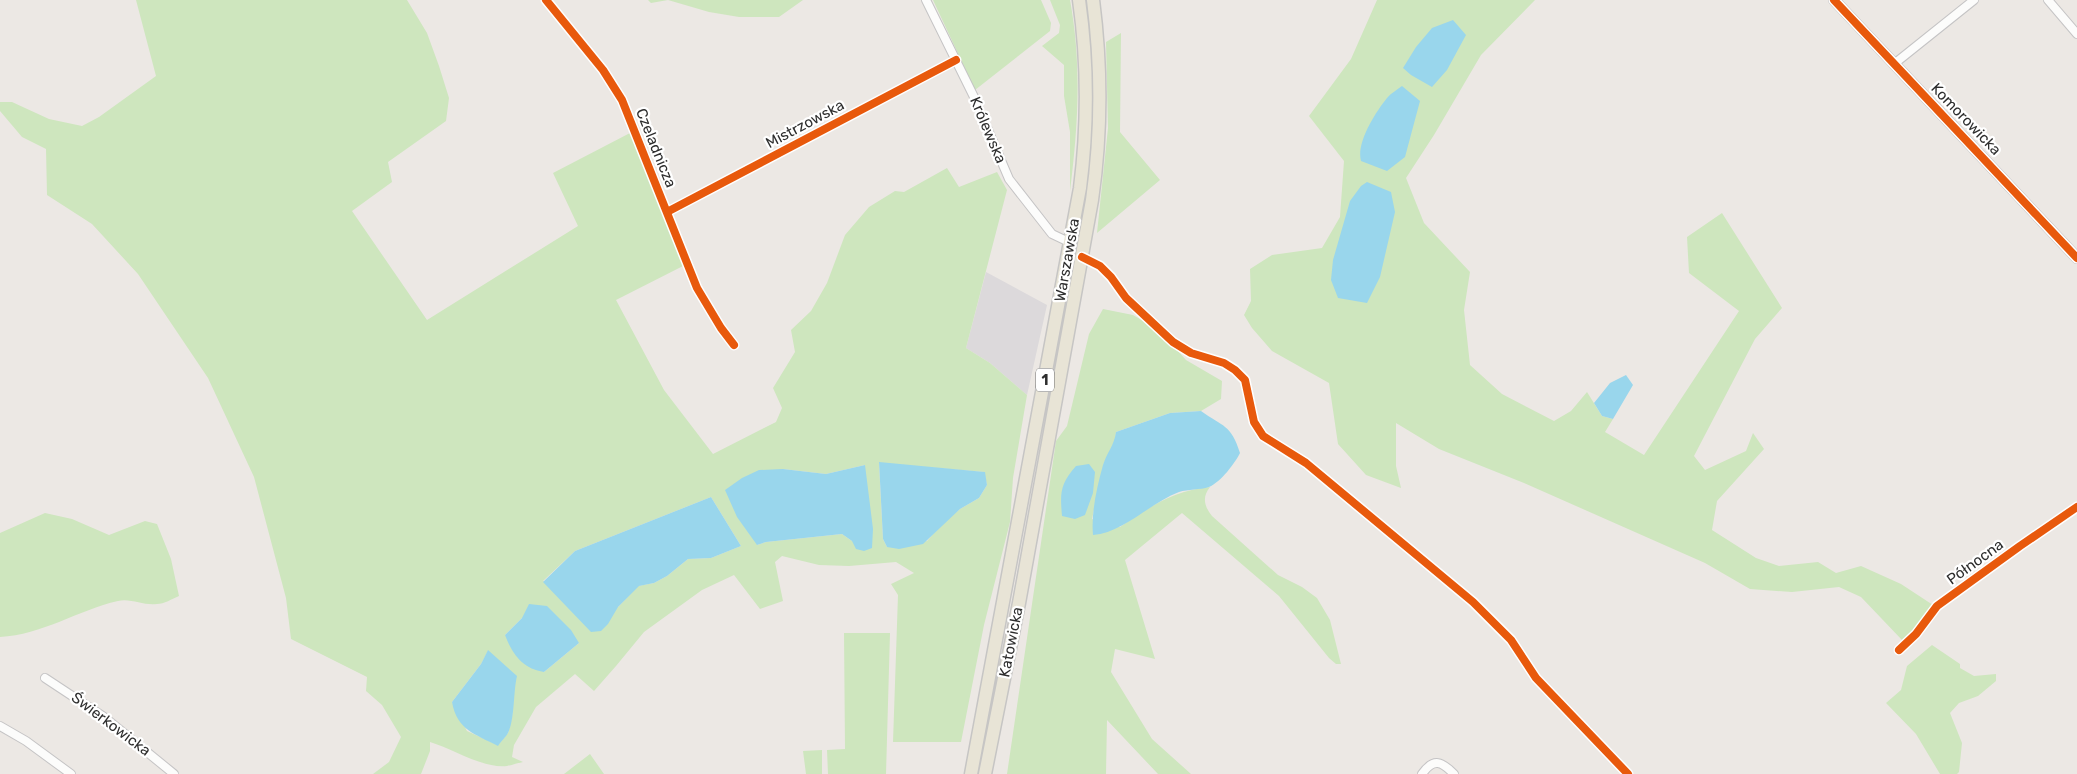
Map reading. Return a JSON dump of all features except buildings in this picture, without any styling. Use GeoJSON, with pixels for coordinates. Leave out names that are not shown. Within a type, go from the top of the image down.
{"type":"FeatureCollection","features":[{"type":"Feature","properties":{"kind":"main road","name":"Warszawska"},"geometry":{"type":"LineString","coordinates":[[1019,518],[1080,188],[1086,129],[1085,59],[1079,0]]}},
{"type":"Feature","properties":{"kind":"main road","name":"Warszawska"},"geometry":{"type":"LineString","coordinates":[[1036,510],[1099,154],[1100,67],[1093,0]]}},
{"type":"Feature","properties":{"kind":"main road","name":"Katowicka"},"geometry":{"type":"LineString","coordinates":[[985,774],[1020,603],[1036,510]]}},
{"type":"Feature","properties":{"kind":"main road","name":"Katowicka"},"geometry":{"type":"LineString","coordinates":[[971,774],[1019,518]]}},
{"type":"Feature","properties":{"kind":"street","name":"Czeladnicza"},"geometry":{"type":"LineString","coordinates":[[546,0],[603,70],[622,100],[706,306],[734,345]]}},
{"type":"Feature","properties":{"kind":"street","name":"Królewska"},"geometry":{"type":"LineString","coordinates":[[926,0],[974,97],[1008,179],[1052,234],[1071,243]]}},
{"type":"Feature","properties":{"kind":"street","name":"Komorowicka"},"geometry":{"type":"LineString","coordinates":[[1834,0],[2077,258]]}},
{"type":"Feature","properties":{"kind":"street"},"geometry":{"type":"LineString","coordinates":[[1894,64],[1974,0]]}},
{"type":"Feature","properties":{"kind":"street"},"geometry":{"type":"LineString","coordinates":[[2048,0],[2077,34]]}},
{"type":"Feature","properties":{"kind":"street","name":"Mistrzowska"},"geometry":{"type":"LineString","coordinates":[[667,212],[956,60]]}},
{"type":"Feature","properties":{"kind":"street"},"geometry":{"type":"LineString","coordinates":[[1082,257],[1100,266],[1111,277],[1126,298],[1173,342],[1190,353],[1224,363],[1235,370],[1245,380],[1254,422],[1263,436],[1306,463],[1473,602],[1511,640],[1536,678],[1628,774]]}},
{"type":"Feature","properties":{"kind":"street","name":"Północna"},"geometry":{"type":"LineString","coordinates":[[1899,650],[1916,634],[1937,606],[2077,507]]}},
{"type":"Feature","properties":{"kind":"street","name":"Świerkowicka"},"geometry":{"type":"LineString","coordinates":[[45,678],[104,717],[174,774]]}},
{"type":"Feature","properties":{"kind":"street"},"geometry":{"type":"LineString","coordinates":[[0,726],[26,741],[71,774]]}},
{"type":"Feature","properties":{"kind":"street"},"geometry":{"type":"LineString","coordinates":[[1422,774],[1430,765],[1437,763],[1444,765],[1454,774]]}},
{"type":"Feature","properties":{"kind":"shaded area"},"geometry":{"type":"Polygon","coordinates":[[[986,272],[1047,305],[1027,395],[990,363],[966,348],[986,272]]]}},
{"type":"Feature","properties":{"kind":"green space"},"geometry":{"type":"Polygon","coordinates":[[[136,0],[407,0],[427,33],[439,66],[449,98],[446,121],[388,162],[392,182],[352,211],[427,320],[578,226],[553,173],[630,133],[685,265],[616,300],[664,390],[713,454],[776,422],[782,408],[773,388],[795,352],[791,330],[811,311],[827,283],[845,235],[869,207],[895,191],[904,192],[947,168],[959,187],[997,172],[1007,190],[966,348],[990,363],[1027,395],[1013,478],[1010,522],[984,625],[961,742],[893,742],[898,595],[891,584],[914,573],[896,562],[849,566],[819,565],[782,556],[775,562],[783,601],[760,609],[734,575],[702,590],[644,632],[594,691],[575,674],[536,707],[514,745],[512,757],[523,762],[507,766],[488,764],[430,742],[430,751],[421,774],[373,774],[389,762],[401,737],[382,705],[366,691],[367,677],[291,639],[286,598],[254,477],[208,378],[138,274],[92,224],[47,195],[46,149],[22,137],[0,111],[0,102],[12,102],[49,119],[82,126],[99,117],[156,76],[136,0]],[[879,463],[883,539],[887,547],[927,541],[941,525],[960,509],[979,498],[987,485],[984,472],[879,463]],[[865,465],[826,474],[783,469],[757,545],[766,542],[842,534],[852,541],[865,465]],[[711,497],[575,551],[543,581],[618,607],[638,586],[654,583],[667,576],[688,559],[711,558],[741,546],[711,497]],[[522,618],[505,635],[544,672],[579,643],[522,618]],[[488,651],[481,664],[452,702],[467,731],[498,745],[508,733],[512,717],[514,691],[488,651]]]}},
{"type":"Feature","properties":{"kind":"green space"},"geometry":{"type":"Polygon","coordinates":[[[648,0],[668,0],[651,3],[648,0]]]}},
{"type":"Feature","properties":{"kind":"green space"},"geometry":{"type":"Polygon","coordinates":[[[668,0],[803,0],[779,17],[739,17],[709,12],[668,0]]]}},
{"type":"Feature","properties":{"kind":"green space"},"geometry":{"type":"Polygon","coordinates":[[[933,0],[1041,0],[1051,23],[1050,31],[975,90],[933,0]]]}},
{"type":"Feature","properties":{"kind":"green space"},"geometry":{"type":"Polygon","coordinates":[[[1050,0],[1070,0],[1074,24],[1078,96],[1070,191],[1070,132],[1064,96],[1064,65],[1042,46],[1059,33],[1060,25],[1050,0]]]}},
{"type":"Feature","properties":{"kind":"green space"},"geometry":{"type":"Polygon","coordinates":[[[1377,0],[1535,0],[1481,55],[1434,135],[1406,178],[1424,223],[1470,272],[1464,310],[1470,365],[1502,394],[1554,421],[1571,411],[1587,392],[1602,416],[1613,419],[1605,432],[1644,455],[1739,311],[1689,273],[1687,237],[1722,213],[1782,308],[1755,339],[1694,456],[1705,470],[1746,451],[1753,433],[1764,449],[1717,501],[1712,530],[1756,558],[1779,566],[1818,562],[1836,573],[1861,566],[1901,584],[1933,605],[1914,631],[1902,640],[1861,597],[1839,587],[1792,592],[1750,589],[1705,563],[1524,483],[1439,449],[1396,423],[1396,466],[1401,488],[1366,475],[1338,444],[1329,383],[1272,351],[1252,328],[1244,315],[1251,301],[1250,269],[1272,255],[1322,248],[1340,217],[1344,161],[1309,116],[1351,59],[1377,0]]]}},
{"type":"Feature","properties":{"kind":"green space"},"geometry":{"type":"Polygon","coordinates":[[[1121,33],[1120,132],[1160,180],[1097,233],[1108,128],[1106,42],[1121,33]]]}},
{"type":"Feature","properties":{"kind":"green space"},"geometry":{"type":"Polygon","coordinates":[[[1103,309],[1133,315],[1159,330],[1186,360],[1222,381],[1221,399],[1201,411],[1170,413],[1116,432],[1115,443],[1104,463],[1092,519],[1120,527],[1142,512],[1173,496],[1210,487],[1206,494],[1205,502],[1212,516],[1278,575],[1302,587],[1317,598],[1330,620],[1341,664],[1336,664],[1329,658],[1279,596],[1182,513],[1125,560],[1155,659],[1115,649],[1111,672],[1152,739],[1191,774],[1158,774],[1107,720],[1106,774],[1007,774],[1056,441],[1067,426],[1089,334],[1103,309]]]}},
{"type":"Feature","properties":{"kind":"green space"},"geometry":{"type":"Polygon","coordinates":[[[45,513],[72,519],[109,535],[145,521],[157,524],[171,559],[179,596],[157,604],[128,600],[118,601],[31,632],[0,637],[0,533],[45,513]]]}},
{"type":"Feature","properties":{"kind":"green space"},"geometry":{"type":"Polygon","coordinates":[[[844,633],[890,633],[886,774],[828,774],[827,750],[845,749],[844,633]]]}},
{"type":"Feature","properties":{"kind":"green space"},"geometry":{"type":"Polygon","coordinates":[[[1932,645],[1960,664],[1960,668],[1974,676],[1996,674],[1996,681],[1978,696],[1959,703],[1950,713],[1962,743],[1959,772],[1957,774],[1940,774],[1916,734],[1886,703],[1901,690],[1907,666],[1932,645]]]}},
{"type":"Feature","properties":{"kind":"green space"},"geometry":{"type":"Polygon","coordinates":[[[822,750],[822,774],[806,774],[803,751],[822,750]]]}},
{"type":"Feature","properties":{"kind":"green space"},"geometry":{"type":"Polygon","coordinates":[[[590,754],[604,774],[564,774],[590,754]]]}},
{"type":"Feature","properties":{"kind":"water"},"geometry":{"type":"Polygon","coordinates":[[[1453,20],[1466,35],[1447,70],[1432,87],[1403,68],[1416,47],[1432,28],[1453,20]]]}},
{"type":"Feature","properties":{"kind":"water"},"geometry":{"type":"Polygon","coordinates":[[[1402,86],[1420,101],[1405,157],[1387,171],[1361,161],[1361,146],[1377,112],[1389,96],[1402,86]]]}},
{"type":"Feature","properties":{"kind":"water"},"geometry":{"type":"Polygon","coordinates":[[[1367,182],[1391,192],[1395,212],[1380,277],[1367,303],[1338,298],[1331,280],[1333,260],[1350,201],[1361,186],[1367,182]]]}},
{"type":"Feature","properties":{"kind":"water"},"geometry":{"type":"Polygon","coordinates":[[[1626,375],[1633,385],[1613,419],[1602,416],[1594,403],[1610,383],[1626,375]]]}},
{"type":"Feature","properties":{"kind":"water"},"geometry":{"type":"Polygon","coordinates":[[[1201,411],[1230,431],[1237,444],[1240,453],[1227,472],[1214,485],[1202,489],[1179,492],[1115,529],[1093,535],[1094,509],[1099,482],[1106,456],[1114,441],[1116,432],[1170,413],[1201,411]]]}},
{"type":"Feature","properties":{"kind":"water"},"geometry":{"type":"Polygon","coordinates":[[[879,462],[985,472],[987,485],[979,498],[960,509],[923,544],[899,549],[887,547],[883,539],[879,462]]]}},
{"type":"Feature","properties":{"kind":"water"},"geometry":{"type":"Polygon","coordinates":[[[1089,464],[1095,472],[1093,493],[1085,515],[1075,519],[1062,516],[1061,495],[1067,478],[1076,466],[1089,464]]]}},
{"type":"Feature","properties":{"kind":"water"},"geometry":{"type":"Polygon","coordinates":[[[865,465],[873,529],[872,548],[864,551],[856,549],[852,541],[842,534],[766,542],[757,545],[737,517],[725,490],[742,478],[759,470],[783,469],[826,474],[865,465]]]}},
{"type":"Feature","properties":{"kind":"water"},"geometry":{"type":"Polygon","coordinates":[[[711,497],[741,546],[711,558],[688,559],[667,576],[654,583],[639,586],[618,607],[608,624],[601,631],[591,632],[543,582],[575,551],[711,497]]]}},
{"type":"Feature","properties":{"kind":"water"},"geometry":{"type":"Polygon","coordinates":[[[529,604],[547,606],[571,630],[579,643],[544,672],[530,668],[519,660],[505,635],[522,618],[529,604]]]}},
{"type":"Feature","properties":{"kind":"water"},"geometry":{"type":"Polygon","coordinates":[[[488,650],[517,676],[510,727],[507,735],[498,746],[468,730],[458,719],[452,702],[481,664],[488,650]]]}},
{"type":"Feature","properties":{"kind":"cycle path"},"geometry":{"type":"LineString","coordinates":[[546,0],[603,70],[622,100],[697,288],[721,328],[734,345]]}},
{"type":"Feature","properties":{"kind":"cycle path"},"geometry":{"type":"LineString","coordinates":[[1834,0],[2077,258]]}},
{"type":"Feature","properties":{"kind":"cycle path"},"geometry":{"type":"LineString","coordinates":[[667,212],[956,60]]}},
{"type":"Feature","properties":{"kind":"cycle path"},"geometry":{"type":"LineString","coordinates":[[1082,257],[1100,266],[1111,277],[1126,298],[1173,342],[1191,353],[1224,363],[1235,370],[1245,380],[1254,422],[1263,436],[1306,463],[1473,602],[1511,640],[1536,678],[1628,774]]}},
{"type":"Feature","properties":{"kind":"cycle path"},"geometry":{"type":"LineString","coordinates":[[1899,650],[1916,634],[1937,606],[2077,507]]}}]}
